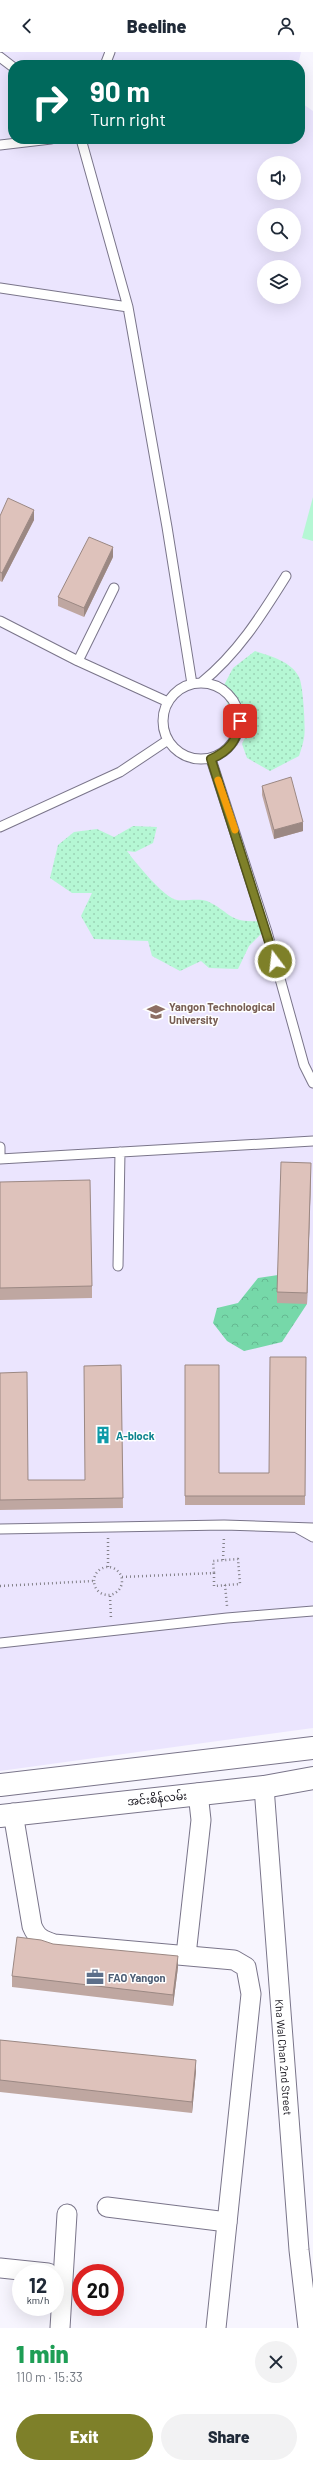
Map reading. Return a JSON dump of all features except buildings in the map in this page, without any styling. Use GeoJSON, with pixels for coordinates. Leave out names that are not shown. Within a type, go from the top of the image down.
{"type":"FeatureCollection","features":[{"type":"Feature","properties":{"kind":"main road"},"geometry":{"type":"LineString","coordinates":[[0,1786],[313,1748]]}},
{"type":"Feature","properties":{"kind":"main road","name":"အင်းစိန်လမ်း"},"geometry":{"type":"LineString","coordinates":[[7,1814],[264,1787],[313,1778]]}},
{"type":"Feature","properties":{"kind":"street","name":"Kha Wal Chan 2nd Street"},"geometry":{"type":"LineString","coordinates":[[264,1787],[306,2250],[308,2328]]}},
{"type":"Feature","properties":{"kind":"street"},"geometry":{"type":"LineString","coordinates":[[186,1955],[201,1820],[198,1793]]}},
{"type":"Feature","properties":{"kind":"street"},"geometry":{"type":"LineString","coordinates":[[7,1814],[32,1926],[36,1935],[42,1940],[54,1944],[234,1960],[246,1967],[251,1994],[216,2328]]}},
{"type":"Feature","properties":{"kind":"street"},"geometry":{"type":"LineString","coordinates":[[107,2207],[227,2222]]}},
{"type":"Feature","properties":{"kind":"street"},"geometry":{"type":"LineString","coordinates":[[58,2264],[67,2214]]}},
{"type":"Feature","properties":{"kind":"street"},"geometry":{"type":"LineString","coordinates":[[0,2268],[12,2269]]}},
{"type":"Feature","properties":{"kind":"street"},"geometry":{"type":"LineString","coordinates":[[59,2316],[60,2328]]}},
{"type":"Feature","properties":{"kind":"lane"},"geometry":{"type":"LineString","coordinates":[[0,57],[8,63]]}},
{"type":"Feature","properties":{"kind":"lane"},"geometry":{"type":"LineString","coordinates":[[81,144],[128,306],[168,527],[192,684]]}},
{"type":"Feature","properties":{"kind":"lane"},"geometry":{"type":"LineString","coordinates":[[0,288],[128,306]]}},
{"type":"Feature","properties":{"kind":"lane"},"geometry":{"type":"LineString","coordinates":[[201,683],[220,668],[254,628],[286,576]]}},
{"type":"Feature","properties":{"kind":"lane"},"geometry":{"type":"LineString","coordinates":[[78,661],[114,588]]}},
{"type":"Feature","properties":{"kind":"lane"},"geometry":{"type":"LineString","coordinates":[[0,621],[78,661],[168,702]]}},
{"type":"Feature","properties":{"kind":"lane"},"geometry":{"type":"LineString","coordinates":[[201,683],[212,684],[229,694],[239,711],[238,731],[235,741],[220,755],[211,759],[201,760],[182,755],[168,740],[163,721],[168,702],[182,688],[192,684],[201,683]]}},
{"type":"Feature","properties":{"kind":"lane"},"geometry":{"type":"LineString","coordinates":[[0,827],[120,772],[168,740]]}},
{"type":"Feature","properties":{"kind":"lane"},"geometry":{"type":"LineString","coordinates":[[211,759],[267,932],[304,1065],[313,1082]]}},
{"type":"Feature","properties":{"kind":"lane"},"geometry":{"type":"LineString","coordinates":[[0,1147],[0,1159],[313,1141]]}},
{"type":"Feature","properties":{"kind":"lane"},"geometry":{"type":"LineString","coordinates":[[118,1266],[120,1152]]}},
{"type":"Feature","properties":{"kind":"lane"},"geometry":{"type":"LineString","coordinates":[[0,1529],[224,1525],[313,1528]]}},
{"type":"Feature","properties":{"kind":"lane"},"geometry":{"type":"LineString","coordinates":[[296,1527],[313,1537]]}},
{"type":"Feature","properties":{"kind":"lane"},"geometry":{"type":"LineString","coordinates":[[0,1643],[227,1618],[313,1611]]}},
{"type":"Feature","properties":{"kind":"path"},"geometry":{"type":"LineString","coordinates":[[223,1560],[224,1525]]}},
{"type":"Feature","properties":{"kind":"path"},"geometry":{"type":"LineString","coordinates":[[107,1526],[108,1567]]}},
{"type":"Feature","properties":{"kind":"path"},"geometry":{"type":"LineString","coordinates":[[238,1559],[240,1584],[214,1586],[213,1560],[223,1560],[238,1559]]}},
{"type":"Feature","properties":{"kind":"path"},"geometry":{"type":"LineString","coordinates":[[108,1567],[117,1570],[122,1577],[121,1587],[110,1596],[97,1590],[93,1581],[96,1573],[108,1567]]}},
{"type":"Feature","properties":{"kind":"path"},"geometry":{"type":"LineString","coordinates":[[122,1577],[214,1574]]}},
{"type":"Feature","properties":{"kind":"path"},"geometry":{"type":"LineString","coordinates":[[0,1586],[93,1581]]}},
{"type":"Feature","properties":{"kind":"path"},"geometry":{"type":"LineString","coordinates":[[225,1585],[227,1618]]}},
{"type":"Feature","properties":{"kind":"path"},"geometry":{"type":"LineString","coordinates":[[110,1596],[112,1631]]}},
{"type":"Feature","properties":{"kind":"shaded area","name":"Yangon Technological University"},"geometry":{"type":"Polygon","coordinates":[[[0,52],[301,52],[299,60],[8,60],[8,144],[305,144],[305,105],[313,111],[313,1728],[0,1771],[0,52]]]}},
{"type":"Feature","properties":{"kind":"green space"},"geometry":{"type":"Polygon","coordinates":[[[313,497],[313,541],[302,538],[313,497]]]}},
{"type":"Feature","properties":{"kind":"green space"},"geometry":{"type":"Polygon","coordinates":[[[255,651],[280,660],[291,667],[299,677],[303,697],[305,733],[299,756],[270,771],[247,758],[242,744],[253,720],[229,708],[222,689],[233,668],[255,651]]]}},
{"type":"Feature","properties":{"kind":"green space"},"geometry":{"type":"Polygon","coordinates":[[[133,826],[157,827],[153,843],[135,852],[127,851],[150,879],[171,898],[177,900],[207,901],[235,918],[249,921],[259,921],[263,932],[249,946],[238,969],[209,968],[201,961],[180,971],[152,956],[148,941],[94,939],[81,916],[92,893],[72,893],[50,878],[58,845],[74,832],[97,829],[114,837],[133,826]]]}},
{"type":"Feature","properties":{"kind":"green space"},"geometry":{"type":"Polygon","coordinates":[[[278,1275],[307,1304],[282,1342],[244,1351],[227,1341],[213,1323],[217,1308],[238,1303],[258,1278],[278,1275]]]}},
{"type":"Feature","properties":{"kind":"slow traffic"},"geometry":{"type":"LineString","coordinates":[[218,780],[235,830]]}},
{"type":"Feature","properties":{"kind":"place","name":"Yangon Technological University"},"geometry":{"type":"Point","coordinates":[156,1012]}},
{"type":"Feature","properties":{"kind":"place","name":"A-block"},"geometry":{"type":"Point","coordinates":[103,1435]}},
{"type":"Feature","properties":{"kind":"place","name":"FAO Yangon"},"geometry":{"type":"Point","coordinates":[95,1977]}},
{"type":"Feature","properties":{"kind":"route"},"geometry":{"type":"LineString","coordinates":[[240,721],[235,741],[220,755],[211,759],[236,831],[275,961]]}}]}
